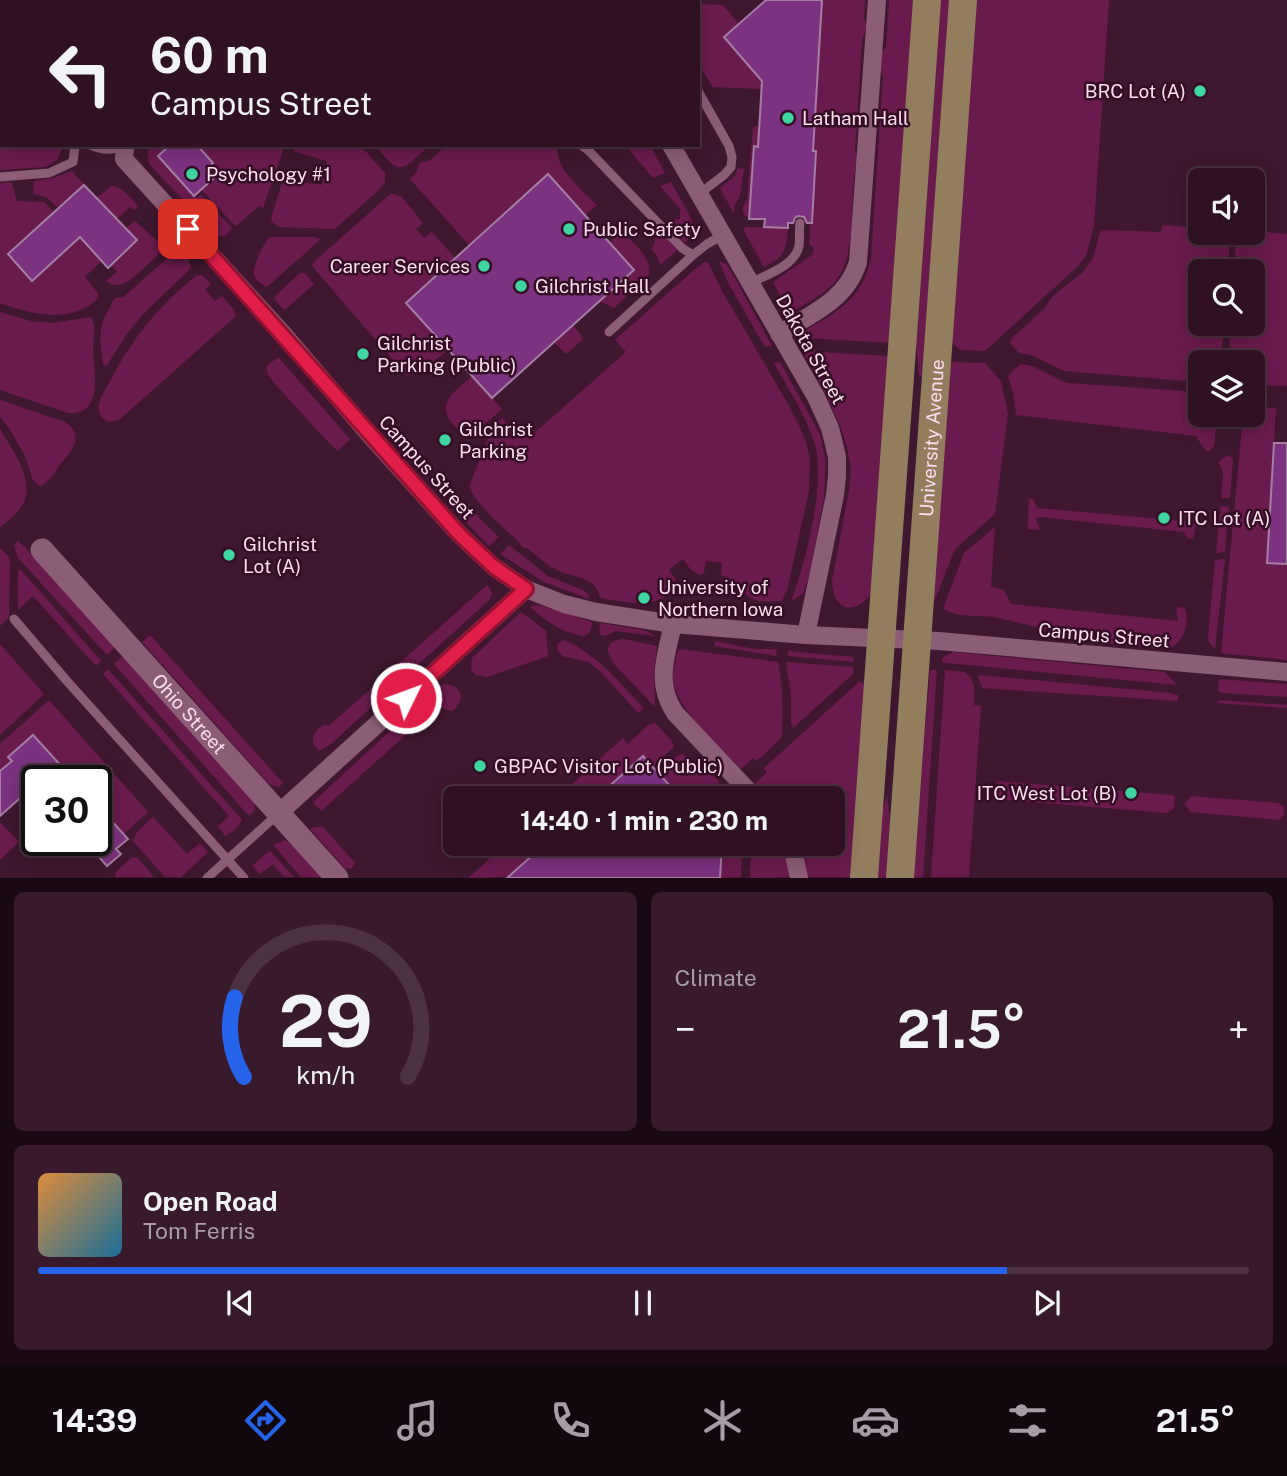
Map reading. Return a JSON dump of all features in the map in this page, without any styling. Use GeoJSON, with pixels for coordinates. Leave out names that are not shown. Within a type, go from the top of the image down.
{"type":"FeatureCollection","features":[{"type":"Feature","properties":{"kind":"main road","name":"University Avenue"},"geometry":{"type":"LineString","coordinates":[[864,877],[927,0]]}},
{"type":"Feature","properties":{"kind":"main road","name":"University Avenue"},"geometry":{"type":"LineString","coordinates":[[900,877],[963,0]]}},
{"type":"Feature","properties":{"kind":"street"},"geometry":{"type":"LineString","coordinates":[[779,334],[829,303],[846,288],[858,262],[877,0]]}},
{"type":"Feature","properties":{"kind":"street","name":"Campus Street"},"geometry":{"type":"LineString","coordinates":[[126,147],[124,159],[285,336],[459,534],[494,567],[526,589],[564,604],[596,612],[673,624],[806,635],[939,641],[1287,673]]}},
{"type":"Feature","properties":{"kind":"street","name":"Dakota Street"},"geometry":{"type":"LineString","coordinates":[[672,147],[830,428],[837,457],[835,495],[806,635]]}},
{"type":"Feature","properties":{"kind":"street","name":"Ohio Street"},"geometry":{"type":"LineString","coordinates":[[42,550],[337,877]]}},
{"type":"Feature","properties":{"kind":"street"},"geometry":{"type":"LineString","coordinates":[[279,813],[526,589]]}},
{"type":"Feature","properties":{"kind":"street"},"geometry":{"type":"LineString","coordinates":[[673,624],[663,683],[668,702],[744,786]]}},
{"type":"Feature","properties":{"kind":"street"},"geometry":{"type":"LineString","coordinates":[[793,856],[799,877]]}},
{"type":"Feature","properties":{"kind":"lane"},"geometry":{"type":"LineString","coordinates":[[699,194],[724,175],[731,167],[732,157],[729,146],[700,95]]}},
{"type":"Feature","properties":{"kind":"lane"},"geometry":{"type":"LineString","coordinates":[[0,177],[49,173],[73,162],[75,147]]}},
{"type":"Feature","properties":{"kind":"lane"},"geometry":{"type":"LineString","coordinates":[[94,147],[111,150],[122,147]]}},
{"type":"Feature","properties":{"kind":"lane"},"geometry":{"type":"LineString","coordinates":[[584,147],[682,248],[693,255]]}},
{"type":"Feature","properties":{"kind":"lane"},"geometry":{"type":"LineString","coordinates":[[750,283],[777,270],[794,256],[799,246],[800,223]]}},
{"type":"Feature","properties":{"kind":"lane"},"geometry":{"type":"LineString","coordinates":[[609,332],[693,255],[723,235]]}},
{"type":"Feature","properties":{"kind":"lane"},"geometry":{"type":"LineString","coordinates":[[14,619],[244,877]]}},
{"type":"Feature","properties":{"kind":"lane"},"geometry":{"type":"LineString","coordinates":[[207,877],[279,813]]}},
{"type":"Feature","properties":{"kind":"shaded area"},"geometry":{"type":"Polygon","coordinates":[[[822,0],[865,0],[864,19],[867,26],[862,41],[855,152],[858,157],[850,240],[842,271],[834,283],[819,296],[789,313],[773,282],[812,255],[814,248],[809,244],[822,0]]]}},
{"type":"Feature","properties":{"kind":"shaded area"},"geometry":{"type":"Polygon","coordinates":[[[889,0],[916,0],[891,343],[805,338],[803,332],[837,311],[854,295],[867,273],[871,258],[883,75],[879,69],[878,56],[886,47],[889,0]]]}},
{"type":"Feature","properties":{"kind":"shaded area"},"geometry":{"type":"Polygon","coordinates":[[[937,0],[952,0],[926,376],[919,376],[915,329],[937,0]]]}},
{"type":"Feature","properties":{"kind":"shaded area"},"geometry":{"type":"Polygon","coordinates":[[[975,0],[1109,0],[1094,226],[1086,256],[985,351],[961,350],[952,343],[975,0]]]}},
{"type":"Feature","properties":{"kind":"shaded area"},"geometry":{"type":"Polygon","coordinates":[[[700,4],[723,5],[739,24],[724,37],[762,81],[762,89],[713,87],[703,71],[700,71],[700,4]]]}},
{"type":"Feature","properties":{"kind":"shaded area"},"geometry":{"type":"Polygon","coordinates":[[[755,126],[759,127],[758,147],[754,147],[749,217],[745,216],[743,210],[747,200],[755,126]]]}},
{"type":"Feature","properties":{"kind":"shaded area"},"geometry":{"type":"Polygon","coordinates":[[[0,147],[62,147],[58,159],[46,167],[0,170],[0,147]]]}},
{"type":"Feature","properties":{"kind":"shaded area"},"geometry":{"type":"Polygon","coordinates":[[[150,147],[168,147],[159,156],[196,198],[201,195],[232,228],[225,236],[217,236],[151,166],[150,147]]]}},
{"type":"Feature","properties":{"kind":"shaded area"},"geometry":{"type":"Polygon","coordinates":[[[198,147],[284,147],[263,208],[259,206],[237,225],[234,225],[202,190],[214,179],[206,169],[198,147]]]}},
{"type":"Feature","properties":{"kind":"shaded area"},"geometry":{"type":"Polygon","coordinates":[[[295,147],[362,147],[385,173],[385,182],[335,229],[279,227],[271,218],[283,179],[322,185],[327,161],[293,151],[295,147]]]}},
{"type":"Feature","properties":{"kind":"shaded area"},"geometry":{"type":"Polygon","coordinates":[[[377,147],[428,147],[407,165],[401,167],[390,163],[377,147]]]}},
{"type":"Feature","properties":{"kind":"shaded area"},"geometry":{"type":"Polygon","coordinates":[[[445,147],[557,147],[560,163],[565,171],[597,205],[585,215],[548,174],[469,245],[410,179],[421,162],[429,161],[445,147]]]}},
{"type":"Feature","properties":{"kind":"shaded area"},"geometry":{"type":"Polygon","coordinates":[[[627,147],[651,147],[665,173],[653,178],[627,147]]]}},
{"type":"Feature","properties":{"kind":"shaded area"},"geometry":{"type":"Polygon","coordinates":[[[738,168],[744,169],[734,214],[720,188],[734,177],[738,168]]]}},
{"type":"Feature","properties":{"kind":"shaded area"},"geometry":{"type":"Polygon","coordinates":[[[72,171],[84,185],[58,208],[46,197],[33,194],[34,181],[72,171]]]}},
{"type":"Feature","properties":{"kind":"shaded area"},"geometry":{"type":"Polygon","coordinates":[[[671,182],[695,231],[685,243],[669,227],[668,221],[680,219],[680,209],[660,186],[671,182]]]}},
{"type":"Feature","properties":{"kind":"shaded area"},"geometry":{"type":"Polygon","coordinates":[[[12,183],[17,201],[44,202],[54,212],[8,255],[32,280],[80,237],[101,261],[85,277],[98,293],[98,298],[88,306],[76,312],[51,315],[24,311],[0,303],[0,184],[12,183]]]}},
{"type":"Feature","properties":{"kind":"shaded area"},"geometry":{"type":"Polygon","coordinates":[[[112,186],[130,196],[138,206],[134,210],[130,207],[116,220],[96,198],[112,186]]]}},
{"type":"Feature","properties":{"kind":"shaded area"},"geometry":{"type":"Polygon","coordinates":[[[392,194],[401,196],[423,223],[416,229],[424,238],[432,232],[455,258],[406,303],[448,350],[424,369],[407,376],[312,266],[392,194]]]}},
{"type":"Feature","properties":{"kind":"shaded area"},"geometry":{"type":"Polygon","coordinates":[[[135,221],[165,248],[132,278],[122,284],[112,284],[106,281],[117,272],[111,265],[137,241],[126,228],[135,221]]]}},
{"type":"Feature","properties":{"kind":"shaded area"},"geometry":{"type":"Polygon","coordinates":[[[1163,225],[1188,227],[1188,245],[1229,245],[1229,259],[1188,259],[1188,336],[1223,336],[1222,350],[1188,350],[1188,381],[1064,371],[1031,355],[1019,353],[1010,343],[1012,338],[1044,309],[1053,296],[1083,272],[1093,258],[1100,232],[1161,232],[1163,225]]]}},
{"type":"Feature","properties":{"kind":"shaded area"},"geometry":{"type":"Polygon","coordinates":[[[745,227],[788,228],[784,252],[777,260],[764,267],[744,231],[745,227]]]}},
{"type":"Feature","properties":{"kind":"shaded area"},"geometry":{"type":"Polygon","coordinates":[[[621,231],[645,256],[649,275],[614,308],[599,301],[609,243],[621,231]]]}},
{"type":"Feature","properties":{"kind":"shaded area"},"geometry":{"type":"Polygon","coordinates":[[[657,231],[661,231],[677,250],[660,265],[651,249],[657,231]]]}},
{"type":"Feature","properties":{"kind":"shaded area"},"geometry":{"type":"Polygon","coordinates":[[[1265,232],[1287,234],[1287,386],[1265,385],[1265,350],[1229,350],[1230,336],[1265,336],[1265,259],[1235,259],[1236,245],[1265,245],[1265,232]]]}},
{"type":"Feature","properties":{"kind":"shaded area"},"geometry":{"type":"Polygon","coordinates":[[[270,237],[321,239],[267,287],[256,279],[254,271],[259,255],[270,237]]]}},
{"type":"Feature","properties":{"kind":"shaded area"},"geometry":{"type":"Polygon","coordinates":[[[175,252],[186,257],[191,268],[143,314],[106,366],[103,364],[101,334],[103,320],[111,303],[115,298],[123,297],[175,252]]]}},
{"type":"Feature","properties":{"kind":"shaded area"},"geometry":{"type":"Polygon","coordinates":[[[719,261],[726,264],[735,278],[772,346],[765,347],[728,283],[719,261]]]}},
{"type":"Feature","properties":{"kind":"shaded area"},"geometry":{"type":"Polygon","coordinates":[[[708,262],[784,397],[806,442],[810,459],[809,491],[787,590],[782,601],[756,600],[721,575],[722,563],[706,561],[704,573],[701,575],[692,571],[683,559],[669,570],[677,585],[661,599],[632,603],[600,598],[594,585],[555,569],[522,547],[485,510],[469,487],[493,426],[502,418],[512,430],[519,423],[531,436],[626,352],[615,340],[708,262]]]}},
{"type":"Feature","properties":{"kind":"shaded area"},"geometry":{"type":"Polygon","coordinates":[[[300,273],[305,273],[314,284],[283,309],[275,296],[300,273]]]}},
{"type":"Feature","properties":{"kind":"shaded area"},"geometry":{"type":"Polygon","coordinates":[[[202,275],[211,284],[205,290],[215,301],[222,296],[236,316],[119,420],[108,422],[102,418],[99,405],[102,396],[136,338],[169,300],[196,276],[202,275]]]}},
{"type":"Feature","properties":{"kind":"shaded area"},"geometry":{"type":"Polygon","coordinates":[[[0,312],[31,321],[52,323],[91,317],[94,328],[95,381],[92,400],[87,407],[79,412],[68,413],[0,390],[0,312]]]}},
{"type":"Feature","properties":{"kind":"shaded area"},"geometry":{"type":"Polygon","coordinates":[[[573,325],[583,338],[566,354],[554,342],[573,325]]]}},
{"type":"Feature","properties":{"kind":"shaded area"},"geometry":{"type":"Polygon","coordinates":[[[803,351],[888,356],[874,589],[868,598],[854,607],[848,608],[837,600],[832,581],[849,490],[851,469],[847,447],[839,422],[803,351]]]}},
{"type":"Feature","properties":{"kind":"shaded area"},"geometry":{"type":"Polygon","coordinates":[[[278,357],[350,439],[338,451],[267,373],[267,366],[278,357]]]}},
{"type":"Feature","properties":{"kind":"shaded area"},"geometry":{"type":"Polygon","coordinates":[[[780,362],[820,434],[826,462],[824,498],[809,576],[803,594],[791,601],[808,544],[818,477],[814,441],[796,401],[774,363],[780,362]]]}},
{"type":"Feature","properties":{"kind":"shaded area"},"geometry":{"type":"Polygon","coordinates":[[[950,362],[985,363],[1001,381],[1008,414],[995,514],[957,547],[935,600],[933,596],[950,362]]]}},
{"type":"Feature","properties":{"kind":"shaded area"},"geometry":{"type":"Polygon","coordinates":[[[1021,364],[1032,366],[1067,383],[1188,391],[1188,427],[1216,427],[1214,446],[1208,452],[1196,436],[1016,415],[1008,376],[1021,364]]]}},
{"type":"Feature","properties":{"kind":"shaded area"},"geometry":{"type":"Polygon","coordinates":[[[472,376],[502,409],[471,436],[454,425],[447,416],[446,409],[450,397],[472,376]]]}},
{"type":"Feature","properties":{"kind":"shaded area"},"geometry":{"type":"Polygon","coordinates":[[[0,400],[65,422],[75,433],[72,450],[50,478],[40,486],[33,480],[25,456],[0,417],[0,400]]]}},
{"type":"Feature","properties":{"kind":"shaded area"},"geometry":{"type":"Polygon","coordinates":[[[1265,407],[1276,408],[1267,562],[1287,564],[1287,660],[1221,653],[1242,427],[1265,427],[1265,407]]]}},
{"type":"Feature","properties":{"kind":"shaded area"},"geometry":{"type":"Polygon","coordinates":[[[0,429],[16,456],[27,488],[21,507],[0,527],[0,429]]]}},
{"type":"Feature","properties":{"kind":"shaded area"},"geometry":{"type":"Polygon","coordinates":[[[1228,456],[1233,460],[1230,498],[1221,498],[1223,473],[1219,462],[1228,456]]]}},
{"type":"Feature","properties":{"kind":"shaded area"},"geometry":{"type":"Polygon","coordinates":[[[1029,499],[1034,499],[1037,508],[1196,524],[1193,539],[1187,538],[1184,532],[1040,517],[1036,519],[1040,530],[1028,529],[1029,499]]]}},
{"type":"Feature","properties":{"kind":"shaded area"},"geometry":{"type":"Polygon","coordinates":[[[466,505],[499,537],[489,546],[457,513],[466,505]]]}},
{"type":"Feature","properties":{"kind":"shaded area"},"geometry":{"type":"Polygon","coordinates":[[[1221,506],[1229,507],[1225,552],[1216,553],[1221,506]]]}},
{"type":"Feature","properties":{"kind":"shaded area"},"geometry":{"type":"Polygon","coordinates":[[[995,527],[991,587],[1004,590],[1011,604],[1178,621],[1176,609],[1185,608],[1186,628],[1180,640],[1170,648],[1163,649],[1112,644],[999,618],[960,615],[943,608],[964,553],[995,527]]]}},
{"type":"Feature","properties":{"kind":"shaded area"},"geometry":{"type":"Polygon","coordinates":[[[18,540],[117,646],[107,655],[18,558],[14,546],[18,540]]]}},
{"type":"Feature","properties":{"kind":"shaded area"},"geometry":{"type":"Polygon","coordinates":[[[509,545],[548,576],[583,590],[589,599],[544,582],[500,554],[509,545]]]}},
{"type":"Feature","properties":{"kind":"shaded area"},"geometry":{"type":"Polygon","coordinates":[[[0,548],[10,562],[9,617],[0,626],[0,548]]]}},
{"type":"Feature","properties":{"kind":"shaded area"},"geometry":{"type":"Polygon","coordinates":[[[1225,559],[1215,649],[1208,637],[1215,560],[1225,559]]]}},
{"type":"Feature","properties":{"kind":"shaded area"},"geometry":{"type":"Polygon","coordinates":[[[18,570],[21,570],[101,661],[96,666],[33,596],[18,610],[18,570]]]}},
{"type":"Feature","properties":{"kind":"shaded area"},"geometry":{"type":"Polygon","coordinates":[[[487,585],[492,592],[489,600],[331,744],[319,751],[313,744],[317,730],[325,725],[329,726],[487,585]]]}},
{"type":"Feature","properties":{"kind":"shaded area"},"geometry":{"type":"Polygon","coordinates":[[[536,605],[592,622],[590,631],[584,636],[561,629],[530,607],[536,605]]]}},
{"type":"Feature","properties":{"kind":"shaded area"},"geometry":{"type":"Polygon","coordinates":[[[521,612],[546,631],[548,656],[487,677],[476,675],[471,669],[472,658],[521,612]]]}},
{"type":"Feature","properties":{"kind":"shaded area"},"geometry":{"type":"Polygon","coordinates":[[[600,623],[644,630],[656,636],[615,631],[605,636],[599,634],[600,623]]]}},
{"type":"Feature","properties":{"kind":"shaded area"},"geometry":{"type":"Polygon","coordinates":[[[150,635],[283,783],[279,787],[269,784],[142,642],[150,635]]]}},
{"type":"Feature","properties":{"kind":"shaded area"},"geometry":{"type":"Polygon","coordinates":[[[623,639],[657,646],[654,673],[655,707],[613,663],[607,650],[613,642],[623,639]]]}},
{"type":"Feature","properties":{"kind":"shaded area"},"geometry":{"type":"Polygon","coordinates":[[[565,640],[588,653],[644,709],[638,713],[589,662],[562,656],[557,649],[558,643],[565,640]]]}},
{"type":"Feature","properties":{"kind":"shaded area"},"geometry":{"type":"Polygon","coordinates":[[[715,641],[754,649],[776,649],[776,656],[715,646],[715,641]]]}},
{"type":"Feature","properties":{"kind":"shaded area"},"geometry":{"type":"Polygon","coordinates":[[[0,644],[44,694],[0,735],[0,644]]]}},
{"type":"Feature","properties":{"kind":"shaded area"},"geometry":{"type":"Polygon","coordinates":[[[681,649],[778,662],[782,733],[780,739],[757,761],[753,758],[741,769],[711,739],[681,702],[673,678],[678,651],[681,649]]]}},
{"type":"Feature","properties":{"kind":"shaded area"},"geometry":{"type":"Polygon","coordinates":[[[788,651],[853,657],[853,662],[788,656],[788,651]]]}},
{"type":"Feature","properties":{"kind":"shaded area"},"geometry":{"type":"Polygon","coordinates":[[[953,652],[1165,672],[1177,685],[942,661],[943,657],[953,652]]]}},
{"type":"Feature","properties":{"kind":"shaded area"},"geometry":{"type":"Polygon","coordinates":[[[123,656],[251,797],[255,808],[249,816],[114,664],[123,656]]]}},
{"type":"Feature","properties":{"kind":"shaded area"},"geometry":{"type":"Polygon","coordinates":[[[786,662],[853,667],[853,674],[793,728],[786,662]]]}},
{"type":"Feature","properties":{"kind":"shaded area"},"geometry":{"type":"Polygon","coordinates":[[[108,669],[242,820],[232,831],[225,836],[218,826],[229,816],[103,674],[108,669]]]}},
{"type":"Feature","properties":{"kind":"shaded area"},"geometry":{"type":"Polygon","coordinates":[[[930,670],[937,670],[923,877],[913,878],[930,670]]]}},
{"type":"Feature","properties":{"kind":"shaded area"},"geometry":{"type":"Polygon","coordinates":[[[945,670],[964,672],[971,678],[974,705],[981,706],[969,877],[931,877],[945,670]]]}},
{"type":"Feature","properties":{"kind":"shaded area"},"geometry":{"type":"Polygon","coordinates":[[[978,676],[1170,693],[1178,695],[1178,701],[982,688],[978,676]]]}},
{"type":"Feature","properties":{"kind":"shaded area"},"geometry":{"type":"Polygon","coordinates":[[[1219,679],[1287,684],[1287,697],[1222,693],[1218,691],[1219,679]]]}},
{"type":"Feature","properties":{"kind":"shaded area"},"geometry":{"type":"Polygon","coordinates":[[[859,682],[868,684],[854,877],[806,877],[800,856],[845,856],[845,786],[755,786],[767,772],[764,768],[859,682]]]}},
{"type":"Feature","properties":{"kind":"shaded area"},"geometry":{"type":"Polygon","coordinates":[[[443,684],[458,689],[461,698],[457,707],[452,711],[437,707],[321,811],[313,802],[443,684]]]}},
{"type":"Feature","properties":{"kind":"shaded area"},"geometry":{"type":"Polygon","coordinates":[[[49,700],[106,765],[60,765],[33,735],[9,757],[12,761],[0,771],[0,744],[49,700]]]}},
{"type":"Feature","properties":{"kind":"shaded area"},"geometry":{"type":"Polygon","coordinates":[[[1220,700],[1287,705],[1287,708],[1216,703],[1220,700]]]}},
{"type":"Feature","properties":{"kind":"shaded area"},"geometry":{"type":"Polygon","coordinates":[[[655,723],[672,741],[674,747],[653,766],[643,756],[609,786],[570,786],[623,738],[628,744],[648,725],[655,723]]]}},
{"type":"Feature","properties":{"kind":"shaded area"},"geometry":{"type":"Polygon","coordinates":[[[683,754],[693,765],[711,774],[719,781],[718,785],[670,786],[658,772],[683,754]]]}},
{"type":"Feature","properties":{"kind":"shaded area"},"geometry":{"type":"Polygon","coordinates":[[[112,771],[148,812],[124,834],[112,821],[112,771]]]}},
{"type":"Feature","properties":{"kind":"shaded area"},"geometry":{"type":"Polygon","coordinates":[[[997,781],[1172,795],[1175,797],[1174,808],[1167,813],[995,799],[997,781]]]}},
{"type":"Feature","properties":{"kind":"shaded area"},"geometry":{"type":"Polygon","coordinates":[[[887,795],[892,836],[890,877],[878,878],[882,813],[887,795]]]}},
{"type":"Feature","properties":{"kind":"shaded area"},"geometry":{"type":"Polygon","coordinates":[[[1191,796],[1278,803],[1284,807],[1284,814],[1280,820],[1190,812],[1185,804],[1191,796]]]}},
{"type":"Feature","properties":{"kind":"shaded area"},"geometry":{"type":"Polygon","coordinates":[[[153,817],[187,854],[199,844],[208,852],[181,877],[165,877],[133,841],[137,832],[153,817]]]}},
{"type":"Feature","properties":{"kind":"shaded area"},"geometry":{"type":"Polygon","coordinates":[[[0,822],[19,842],[0,860],[0,822]]]}},
{"type":"Feature","properties":{"kind":"shaded area"},"geometry":{"type":"Polygon","coordinates":[[[323,827],[355,863],[352,868],[345,869],[310,829],[323,827]]]}},
{"type":"Feature","properties":{"kind":"shaded area"},"geometry":{"type":"Polygon","coordinates":[[[285,840],[294,846],[322,877],[301,877],[273,845],[285,840]]]}},
{"type":"Feature","properties":{"kind":"shaded area"},"geometry":{"type":"Polygon","coordinates":[[[269,851],[294,877],[284,877],[273,864],[260,874],[252,866],[269,851]]]}},
{"type":"Feature","properties":{"kind":"shaded area"},"geometry":{"type":"Polygon","coordinates":[[[493,856],[531,856],[533,861],[522,865],[507,877],[468,878],[493,856]]]}},
{"type":"Feature","properties":{"kind":"shaded area"},"geometry":{"type":"Polygon","coordinates":[[[721,856],[742,856],[741,877],[720,878],[721,856]]]}},
{"type":"Feature","properties":{"kind":"shaded area"},"geometry":{"type":"Polygon","coordinates":[[[751,856],[785,856],[792,877],[750,878],[751,856]]]}},
{"type":"Feature","properties":{"kind":"shaded area"},"geometry":{"type":"Polygon","coordinates":[[[132,857],[138,858],[154,877],[115,877],[116,872],[132,857]]]}},
{"type":"Feature","properties":{"kind":"building","name":"Latham Hall"},"geometry":{"type":"Polygon","coordinates":[[[766,0],[822,0],[813,151],[816,151],[812,223],[807,223],[804,217],[798,216],[793,223],[788,223],[788,228],[764,227],[765,219],[749,219],[754,146],[758,147],[762,81],[724,37],[766,0]]]}},
{"type":"Feature","properties":{"kind":"building","name":"Psychology #1"},"geometry":{"type":"Polygon","coordinates":[[[168,147],[199,147],[213,163],[206,169],[214,178],[194,196],[158,156],[168,147]]]}},
{"type":"Feature","properties":{"kind":"building","name":"Gilchrist Hall"},"geometry":{"type":"Polygon","coordinates":[[[548,174],[634,270],[492,398],[406,303],[548,174]]]}},
{"type":"Feature","properties":{"kind":"building"},"geometry":{"type":"Polygon","coordinates":[[[84,185],[137,240],[108,268],[80,237],[32,281],[8,254],[84,185]]]}},
{"type":"Feature","properties":{"kind":"building"},"geometry":{"type":"Polygon","coordinates":[[[1274,443],[1287,443],[1287,564],[1267,563],[1274,443]]]}},
{"type":"Feature","properties":{"kind":"building"},"geometry":{"type":"Polygon","coordinates":[[[33,735],[60,765],[21,765],[21,797],[0,816],[0,771],[12,761],[8,757],[33,735]]]}},
{"type":"Feature","properties":{"kind":"building"},"geometry":{"type":"Polygon","coordinates":[[[643,756],[670,786],[609,786],[643,756]]]}},
{"type":"Feature","properties":{"kind":"building"},"geometry":{"type":"Polygon","coordinates":[[[112,822],[128,839],[116,849],[121,854],[107,866],[98,856],[112,856],[112,822]]]}},
{"type":"Feature","properties":{"kind":"building"},"geometry":{"type":"Polygon","coordinates":[[[532,856],[721,856],[720,878],[507,878],[532,856]]]}},
{"type":"Feature","properties":{"kind":"place","name":"BRC Lot (A)"},"geometry":{"type":"Point","coordinates":[1200,91]}},
{"type":"Feature","properties":{"kind":"place","name":"Latham Hall"},"geometry":{"type":"Point","coordinates":[788,118]}},
{"type":"Feature","properties":{"kind":"place","name":"Psychology #1"},"geometry":{"type":"Point","coordinates":[192,174]}},
{"type":"Feature","properties":{"kind":"place","name":"Public Safety"},"geometry":{"type":"Point","coordinates":[569,229]}},
{"type":"Feature","properties":{"kind":"place","name":"Career Services"},"geometry":{"type":"Point","coordinates":[484,266]}},
{"type":"Feature","properties":{"kind":"place","name":"Gilchrist Hall"},"geometry":{"type":"Point","coordinates":[521,286]}},
{"type":"Feature","properties":{"kind":"place","name":"Gilchrist Parking (Public)"},"geometry":{"type":"Point","coordinates":[363,354]}},
{"type":"Feature","properties":{"kind":"place","name":"Gilchrist Parking"},"geometry":{"type":"Point","coordinates":[445,440]}},
{"type":"Feature","properties":{"kind":"place","name":"ITC Lot (A)"},"geometry":{"type":"Point","coordinates":[1164,518]}},
{"type":"Feature","properties":{"kind":"place","name":"Gilchrist Lot (A)"},"geometry":{"type":"Point","coordinates":[229,555]}},
{"type":"Feature","properties":{"kind":"place","name":"University of Northern Iowa"},"geometry":{"type":"Point","coordinates":[644,598]}},
{"type":"Feature","properties":{"kind":"place","name":"GBPAC Visitor Lot (Public)"},"geometry":{"type":"Point","coordinates":[480,766]}},
{"type":"Feature","properties":{"kind":"place","name":"ITC West Lot (B)"},"geometry":{"type":"Point","coordinates":[1131,793]}},
{"type":"Feature","properties":{"kind":"route"},"geometry":{"type":"LineString","coordinates":[[188,229],[459,534],[494,567],[526,589],[406,698]]}}]}
